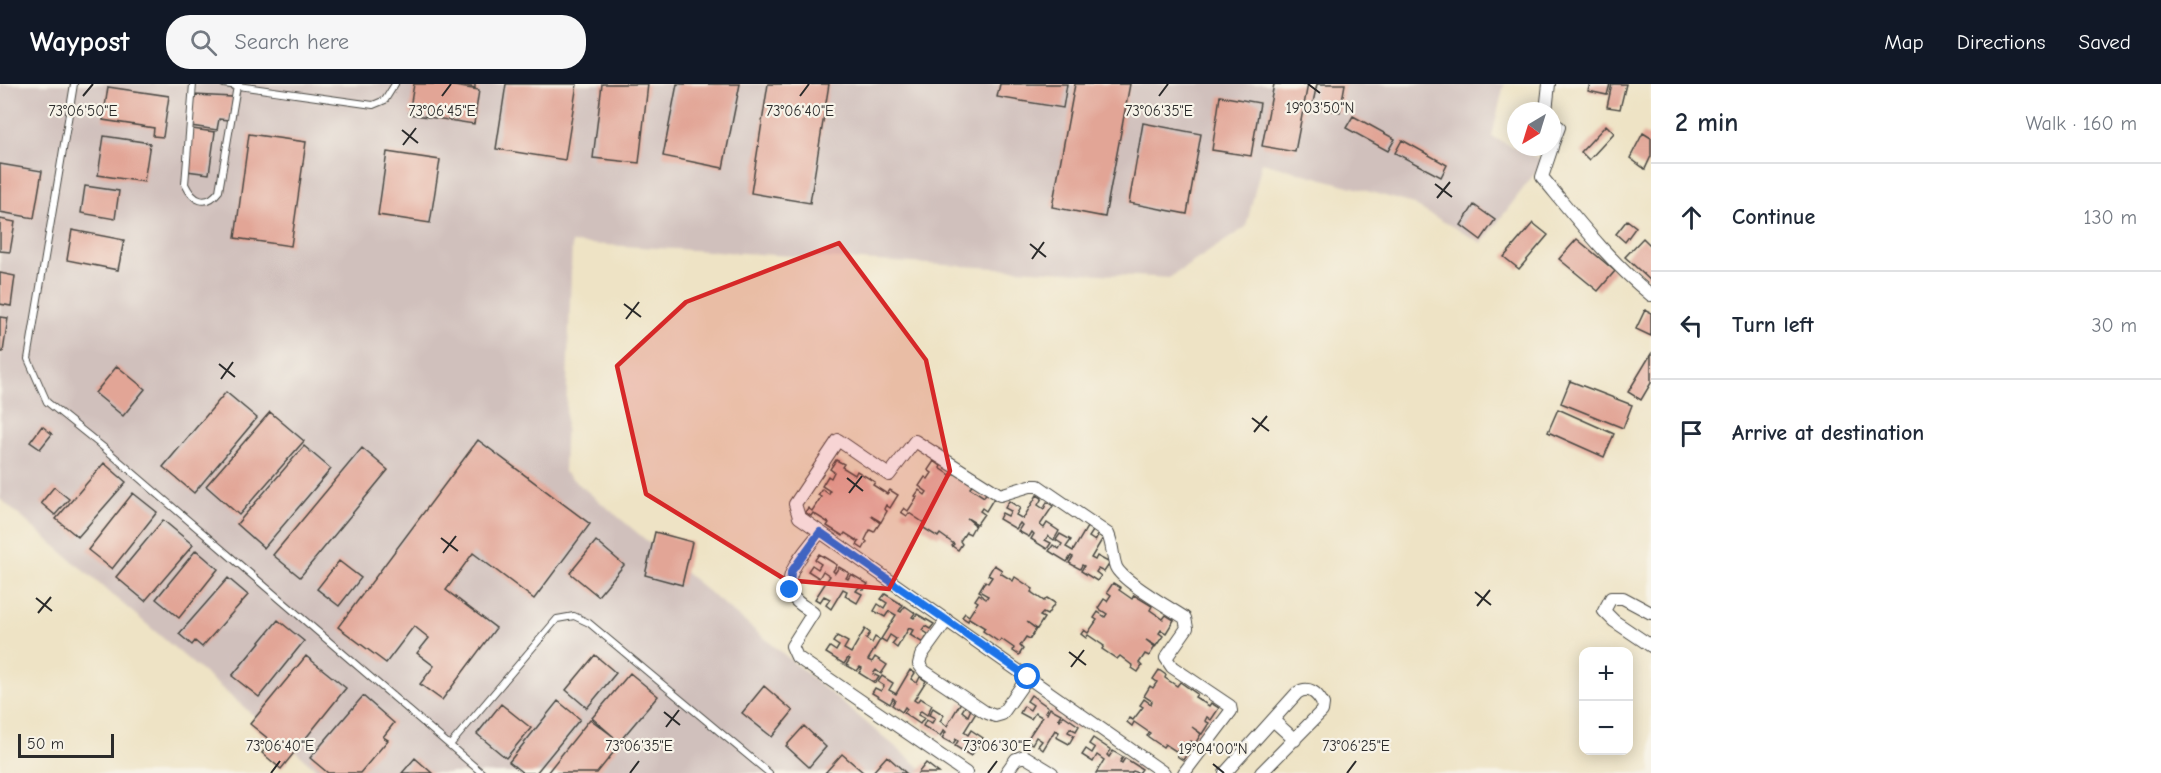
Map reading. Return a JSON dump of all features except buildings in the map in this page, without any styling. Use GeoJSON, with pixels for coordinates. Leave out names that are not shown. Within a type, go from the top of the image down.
{"type":"FeatureCollection","features":[{"type":"Feature","properties":{"kind":"street"},"geometry":{"type":"LineString","coordinates":[[1547,102],[1549,84]]}},
{"type":"Feature","properties":{"kind":"street"},"geometry":{"type":"LineString","coordinates":[[1549,156],[1542,177],[1586,232],[1630,278],[1651,295]]}},
{"type":"Feature","properties":{"kind":"street"},"geometry":{"type":"LineString","coordinates":[[1164,773],[799,517],[795,504],[838,441],[889,475],[915,441],[1000,495],[1030,486],[1038,486],[1108,534],[1113,543],[1116,566],[1124,577],[1185,618],[1186,628],[1166,658],[1172,667],[1230,706],[1231,711],[1184,773]]}},
{"type":"Feature","properties":{"kind":"street"},"geometry":{"type":"LineString","coordinates":[[820,532],[791,572],[790,590],[795,599],[813,613],[792,646],[797,657],[966,773]]}},
{"type":"Feature","properties":{"kind":"street"},"geometry":{"type":"LineString","coordinates":[[1651,613],[1623,598],[1611,598],[1604,611],[1614,621],[1651,646]]}},
{"type":"Feature","properties":{"kind":"street"},"geometry":{"type":"LineString","coordinates":[[947,620],[921,656],[919,664],[924,670],[985,712],[995,716],[1002,714],[1028,677]]}},
{"type":"Feature","properties":{"kind":"street"},"geometry":{"type":"LineString","coordinates":[[1225,773],[1303,689],[1318,695],[1323,704],[1322,711],[1261,773]]}},
{"type":"Feature","properties":{"kind":"street"},"geometry":{"type":"LineString","coordinates":[[1274,721],[1295,740]]}},
{"type":"Feature","properties":{"kind":"street"},"geometry":{"type":"LineString","coordinates":[[1006,773],[1016,759],[1024,756],[1052,773]]}},
{"type":"Feature","properties":{"kind":"lane"},"geometry":{"type":"LineString","coordinates":[[74,84],[28,359],[47,402],[112,454],[482,773]]}},
{"type":"Feature","properties":{"kind":"lane"},"geometry":{"type":"LineString","coordinates":[[193,84],[185,184],[190,195],[197,200],[207,201],[219,191],[237,86]]}},
{"type":"Feature","properties":{"kind":"lane"},"geometry":{"type":"LineString","coordinates":[[225,84],[373,105],[385,100],[395,84]]}},
{"type":"Feature","properties":{"kind":"lane"},"geometry":{"type":"LineString","coordinates":[[450,745],[557,619],[574,616],[589,623],[770,773]]}},
{"type":"Feature","properties":{"kind":"highlighted area"},"geometry":{"type":"Polygon","coordinates":[[[839,243],[926,360],[950,471],[889,589],[786,580],[646,494],[617,366],[686,302],[839,243]]]}},
{"type":"Feature","properties":{"kind":"shaded area"},"geometry":{"type":"Polygon","coordinates":[[[0,84],[1504,84],[1492,137],[1507,144],[1507,156],[1533,156],[1544,161],[1482,243],[1410,203],[1262,162],[1246,227],[1169,278],[572,243],[564,472],[927,773],[321,773],[0,499],[0,84]]]}},
{"type":"Feature","properties":{"kind":"route"},"geometry":{"type":"LineString","coordinates":[[790,590],[791,572],[820,532],[1028,677]]}}]}
